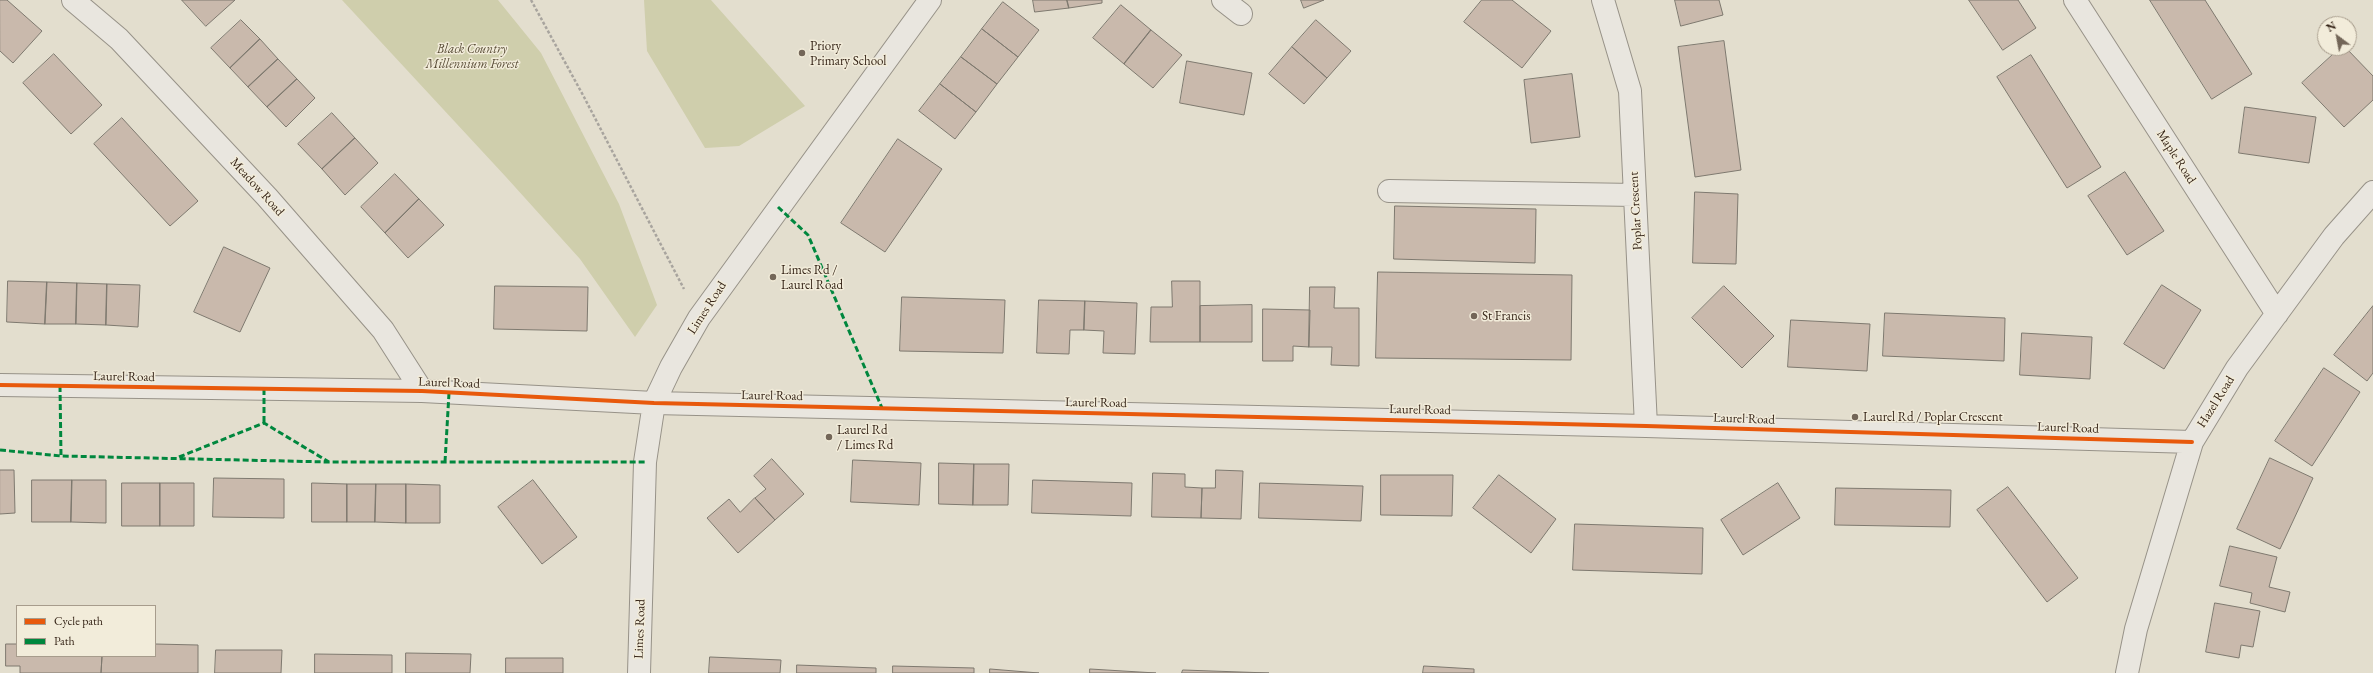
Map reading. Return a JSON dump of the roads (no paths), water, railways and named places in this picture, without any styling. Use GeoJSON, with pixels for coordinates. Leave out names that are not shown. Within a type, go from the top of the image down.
{"type":"FeatureCollection","features":[{"type":"Feature","properties":{"kind":"street","name":"Meadow Road"},"geometry":{"type":"LineString","coordinates":[[72,0],[119,39],[267,197],[383,330],[422,391]]}},
{"type":"Feature","properties":{"kind":"street","name":"Limes Road"},"geometry":{"type":"LineString","coordinates":[[639,673],[645,462],[654,403],[671,366],[699,318],[930,0]]}},
{"type":"Feature","properties":{"kind":"street"},"geometry":{"type":"LineString","coordinates":[[1223,0],[1241,14]]}},
{"type":"Feature","properties":{"kind":"street","name":"Poplar Crescent"},"geometry":{"type":"LineString","coordinates":[[1603,0],[1630,91],[1646,426]]}},
{"type":"Feature","properties":{"kind":"street","name":"Maple Road"},"geometry":{"type":"LineString","coordinates":[[2075,0],[2277,314]]}},
{"type":"Feature","properties":{"kind":"street"},"geometry":{"type":"LineString","coordinates":[[1389,191],[1635,195]]}},
{"type":"Feature","properties":{"kind":"street","name":"Hazel Road"},"geometry":{"type":"LineString","coordinates":[[2127,673],[2136,629],[2192,442],[2237,368],[2334,236],[2373,192]]}},
{"type":"Feature","properties":{"kind":"street","name":"Laurel Road"},"geometry":{"type":"LineString","coordinates":[[0,385],[422,391],[654,403],[1646,426],[2192,442]]}},
{"type":"Feature","properties":{"kind":"place","name":"Priory Primary School"},"geometry":{"type":"Point","coordinates":[802,53]}},
{"type":"Feature","properties":{"kind":"place","name":"Limes Rd / Laurel Road"},"geometry":{"type":"Point","coordinates":[773,277]}},
{"type":"Feature","properties":{"kind":"place","name":"St Francis"},"geometry":{"type":"Point","coordinates":[1474,316]}},
{"type":"Feature","properties":{"kind":"place","name":"Laurel Rd / Poplar Crescent"},"geometry":{"type":"Point","coordinates":[1855,417]}},
{"type":"Feature","properties":{"kind":"place","name":"Laurel Rd / Limes Rd"},"geometry":{"type":"Point","coordinates":[829,437]}},
{"type":"Feature","properties":{"kind":"park label","name":"Black Country Millennium Forest"},"geometry":{"type":"Point","coordinates":[472,56]}}]}
